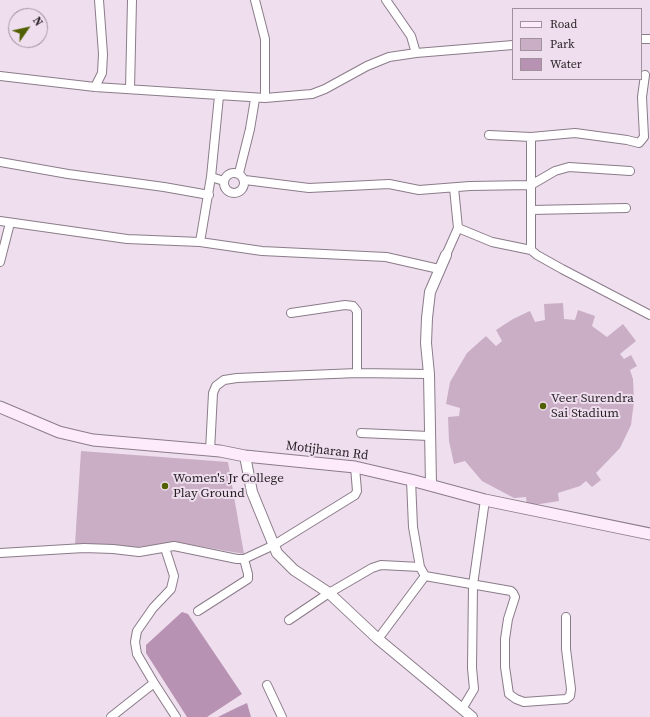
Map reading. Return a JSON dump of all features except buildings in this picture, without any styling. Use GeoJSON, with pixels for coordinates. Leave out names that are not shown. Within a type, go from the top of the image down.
{"type":"FeatureCollection","features":[{"type":"Feature","properties":{"kind":"main road","name":"Motijharan Rd"},"geometry":{"type":"LineString","coordinates":[[0,407],[59,432],[92,440],[355,467],[431,485],[485,500],[650,534]]}},
{"type":"Feature","properties":{"kind":"street"},"geometry":{"type":"LineString","coordinates":[[95,87],[102,73],[103,54],[99,0]]}},
{"type":"Feature","properties":{"kind":"street"},"geometry":{"type":"LineString","coordinates":[[130,89],[132,0]]}},
{"type":"Feature","properties":{"kind":"street"},"geometry":{"type":"LineString","coordinates":[[256,0],[265,39],[265,98]]}},
{"type":"Feature","properties":{"kind":"street"},"geometry":{"type":"LineString","coordinates":[[386,0],[411,36],[416,52]]}},
{"type":"Feature","properties":{"kind":"street"},"geometry":{"type":"LineString","coordinates":[[0,76],[95,87],[255,99],[312,94],[389,57],[416,52],[512,45]]}},
{"type":"Feature","properties":{"kind":"street"},"geometry":{"type":"LineString","coordinates":[[490,135],[531,137],[575,133],[628,140],[639,143],[644,137],[642,97],[645,74]]}},
{"type":"Feature","properties":{"kind":"street"},"geometry":{"type":"LineString","coordinates":[[200,242],[209,196],[219,96]]}},
{"type":"Feature","properties":{"kind":"street"},"geometry":{"type":"LineString","coordinates":[[239,173],[250,130],[255,99]]}},
{"type":"Feature","properties":{"kind":"street"},"geometry":{"type":"LineString","coordinates":[[530,250],[531,137]]}},
{"type":"Feature","properties":{"kind":"street"},"geometry":{"type":"LineString","coordinates":[[0,162],[68,174],[164,187],[209,196]]}},
{"type":"Feature","properties":{"kind":"street"},"geometry":{"type":"LineString","coordinates":[[245,180],[309,188],[389,184],[419,190],[531,185],[555,171],[569,167],[630,171]]}},
{"type":"Feature","properties":{"kind":"street"},"geometry":{"type":"LineString","coordinates":[[229,173],[239,173],[245,180],[245,186],[238,193],[227,191],[224,186],[226,176],[229,173]]}},
{"type":"Feature","properties":{"kind":"street"},"geometry":{"type":"LineString","coordinates":[[211,177],[224,181]]}},
{"type":"Feature","properties":{"kind":"street"},"geometry":{"type":"LineString","coordinates":[[431,485],[429,374],[426,343],[427,318],[430,292],[458,228],[454,188]]}},
{"type":"Feature","properties":{"kind":"street"},"geometry":{"type":"LineString","coordinates":[[531,210],[626,208]]}},
{"type":"Feature","properties":{"kind":"street"},"geometry":{"type":"LineString","coordinates":[[0,221],[127,239],[200,242],[262,251],[386,257],[439,269]]}},
{"type":"Feature","properties":{"kind":"street"},"geometry":{"type":"LineString","coordinates":[[0,262],[10,222]]}},
{"type":"Feature","properties":{"kind":"street"},"geometry":{"type":"LineString","coordinates":[[458,228],[492,242],[530,250],[562,269],[650,315]]}},
{"type":"Feature","properties":{"kind":"street"},"geometry":{"type":"LineString","coordinates":[[291,313],[345,305],[353,306],[357,311],[357,373]]}},
{"type":"Feature","properties":{"kind":"street"},"geometry":{"type":"LineString","coordinates":[[210,451],[213,393],[216,386],[224,380],[237,378],[357,373],[429,374]]}},
{"type":"Feature","properties":{"kind":"street"},"geometry":{"type":"LineString","coordinates":[[361,433],[429,436]]}},
{"type":"Feature","properties":{"kind":"street"},"geometry":{"type":"LineString","coordinates":[[245,456],[252,492],[277,553],[294,570],[329,594],[467,715],[474,689],[472,668],[473,585],[485,500]]}},
{"type":"Feature","properties":{"kind":"street"},"geometry":{"type":"LineString","coordinates":[[0,553],[84,548],[139,552],[174,546],[237,559],[244,559],[274,545],[355,495],[357,491],[355,467]]}},
{"type":"Feature","properties":{"kind":"street"},"geometry":{"type":"LineString","coordinates":[[411,480],[413,527],[420,567],[425,576]]}},
{"type":"Feature","properties":{"kind":"street"},"geometry":{"type":"LineString","coordinates":[[165,548],[174,576],[171,589],[153,608],[137,631],[135,642],[137,654],[176,717]]}},
{"type":"Feature","properties":{"kind":"street"},"geometry":{"type":"LineString","coordinates":[[198,611],[248,578],[244,559]]}},
{"type":"Feature","properties":{"kind":"street"},"geometry":{"type":"LineString","coordinates":[[289,620],[372,568],[381,565],[420,567]]}},
{"type":"Feature","properties":{"kind":"street"},"geometry":{"type":"LineString","coordinates":[[425,576],[511,591],[513,593],[515,597],[508,619],[505,639],[505,667],[509,694],[524,702],[566,699],[570,696],[571,689],[566,649],[566,617]]}},
{"type":"Feature","properties":{"kind":"street"},"geometry":{"type":"LineString","coordinates":[[378,638],[425,576]]}},
{"type":"Feature","properties":{"kind":"street"},"geometry":{"type":"LineString","coordinates":[[111,717],[154,683]]}},
{"type":"Feature","properties":{"kind":"street"},"geometry":{"type":"LineString","coordinates":[[267,685],[282,717]]}},
{"type":"Feature","properties":{"kind":"green space","name":"Veer Surendra Sai Stadium"},"geometry":{"type":"Polygon","coordinates":[[[563,303],[564,319],[575,320],[578,310],[595,316],[592,326],[607,337],[623,324],[636,341],[620,354],[624,359],[631,355],[637,366],[630,370],[633,379],[634,401],[631,425],[620,448],[596,473],[601,480],[592,487],[586,481],[580,486],[558,493],[559,501],[527,506],[526,497],[514,498],[482,481],[465,461],[454,464],[449,441],[448,417],[459,416],[460,408],[446,404],[450,382],[467,353],[486,336],[496,346],[502,341],[496,330],[513,319],[530,311],[535,322],[545,320],[544,304],[563,303]]]}},
{"type":"Feature","properties":{"kind":"green space"},"geometry":{"type":"Polygon","coordinates":[[[81,451],[228,462],[244,554],[176,542],[138,547],[75,544],[81,451]]]}},
{"type":"Feature","properties":{"kind":"water"},"geometry":{"type":"Polygon","coordinates":[[[182,612],[188,614],[242,694],[207,717],[187,717],[146,653],[146,645],[182,612]]]}},
{"type":"Feature","properties":{"kind":"water"},"geometry":{"type":"Polygon","coordinates":[[[247,703],[251,717],[218,717],[236,708],[247,703]]]}},
{"type":"Feature","properties":{"kind":"place","name":"Veer Surendra Sai Stadium"},"geometry":{"type":"Point","coordinates":[543,406]}},
{"type":"Feature","properties":{"kind":"place","name":"Women's Jr College Play Ground"},"geometry":{"type":"Point","coordinates":[165,486]}}]}
